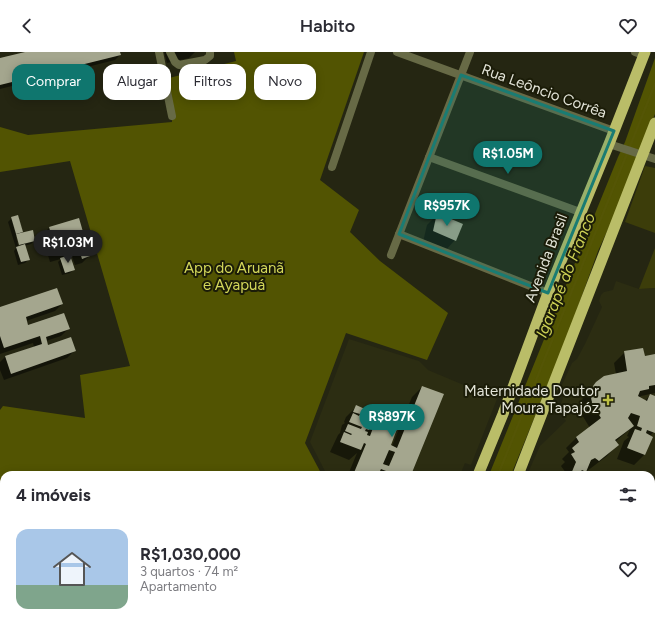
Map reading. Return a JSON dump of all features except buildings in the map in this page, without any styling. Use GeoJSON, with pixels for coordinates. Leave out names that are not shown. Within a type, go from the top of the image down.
{"type":"FeatureCollection","features":[{"type":"Feature","properties":{"kind":"highway","name":"Avenida Brasil"},"geometry":{"type":"LineString","coordinates":[[480,471],[580,212],[612,145],[614,131],[641,53]]}},
{"type":"Feature","properties":{"kind":"highway"},"geometry":{"type":"LineString","coordinates":[[520,471],[640,155],[655,123]]}},
{"type":"Feature","properties":{"kind":"street"},"geometry":{"type":"LineString","coordinates":[[159,52],[172,116]]}},
{"type":"Feature","properties":{"kind":"street"},"geometry":{"type":"LineString","coordinates":[[170,52],[174,62],[179,65],[205,60],[210,56],[210,52]]}},
{"type":"Feature","properties":{"kind":"street"},"geometry":{"type":"LineString","coordinates":[[332,167],[371,52]]}},
{"type":"Feature","properties":{"kind":"street","name":"Rua Leôncio Corrêa"},"geometry":{"type":"LineString","coordinates":[[397,52],[614,131]]}},
{"type":"Feature","properties":{"kind":"street"},"geometry":{"type":"LineString","coordinates":[[391,255],[470,52]]}},
{"type":"Feature","properties":{"kind":"street"},"geometry":{"type":"LineString","coordinates":[[612,145],[655,159]]}},
{"type":"Feature","properties":{"kind":"street"},"geometry":{"type":"LineString","coordinates":[[429,157],[580,212]]}},
{"type":"Feature","properties":{"kind":"street"},"geometry":{"type":"LineString","coordinates":[[400,234],[548,293]]}},
{"type":"Feature","properties":{"kind":"highlighted area"},"geometry":{"type":"Polygon","coordinates":[[[461,75],[614,131],[548,293],[399,234],[461,75]]]}},
{"type":"Feature","properties":{"kind":"shaded area"},"geometry":{"type":"Polygon","coordinates":[[[645,166],[655,168],[655,233],[625,222],[645,166]]]}},
{"type":"Feature","properties":{"kind":"shaded area"},"geometry":{"type":"Polygon","coordinates":[[[655,248],[655,288],[639,289],[655,248]]]}},
{"type":"Feature","properties":{"kind":"shaded area","name":"Maternidade Doutor Moura Tapajóz"},"geometry":{"type":"Polygon","coordinates":[[[616,281],[639,289],[655,288],[655,471],[529,471],[540,446],[566,421],[559,409],[565,392],[561,387],[572,363],[577,359],[585,344],[602,307],[599,301],[601,295],[604,292],[613,290],[616,281]]]}},
{"type":"Feature","properties":{"kind":"shaded area"},"geometry":{"type":"Polygon","coordinates":[[[349,339],[419,361],[428,370],[497,399],[471,465],[465,463],[462,471],[325,471],[310,442],[349,339]]]}},
{"type":"Feature","properties":{"kind":"green space","name":"App do Aruanã e Ayapuá"},"geometry":{"type":"Polygon","coordinates":[[[234,52],[364,52],[320,180],[359,210],[350,232],[380,261],[448,313],[427,360],[346,333],[305,443],[320,471],[0,471],[0,410],[3,406],[85,418],[80,375],[130,366],[70,161],[0,172],[0,127],[28,135],[172,122],[171,77],[179,75],[179,100],[246,100],[246,64],[224,64],[236,61],[234,52]]]}},
{"type":"Feature","properties":{"kind":"green space"},"geometry":{"type":"Polygon","coordinates":[[[655,58],[655,114],[615,214],[598,251],[566,340],[513,471],[491,471],[618,157],[625,142],[655,58]]]}},
{"type":"Feature","properties":{"kind":"waterway","name":"Igarapé do Franco"},"geometry":{"type":"LineString","coordinates":[[500,471],[655,84]]}},
{"type":"Feature","properties":{"kind":"place","name":"Maternidade Doutor Moura Tapajóz"},"geometry":{"type":"Point","coordinates":[608,400]}}]}
